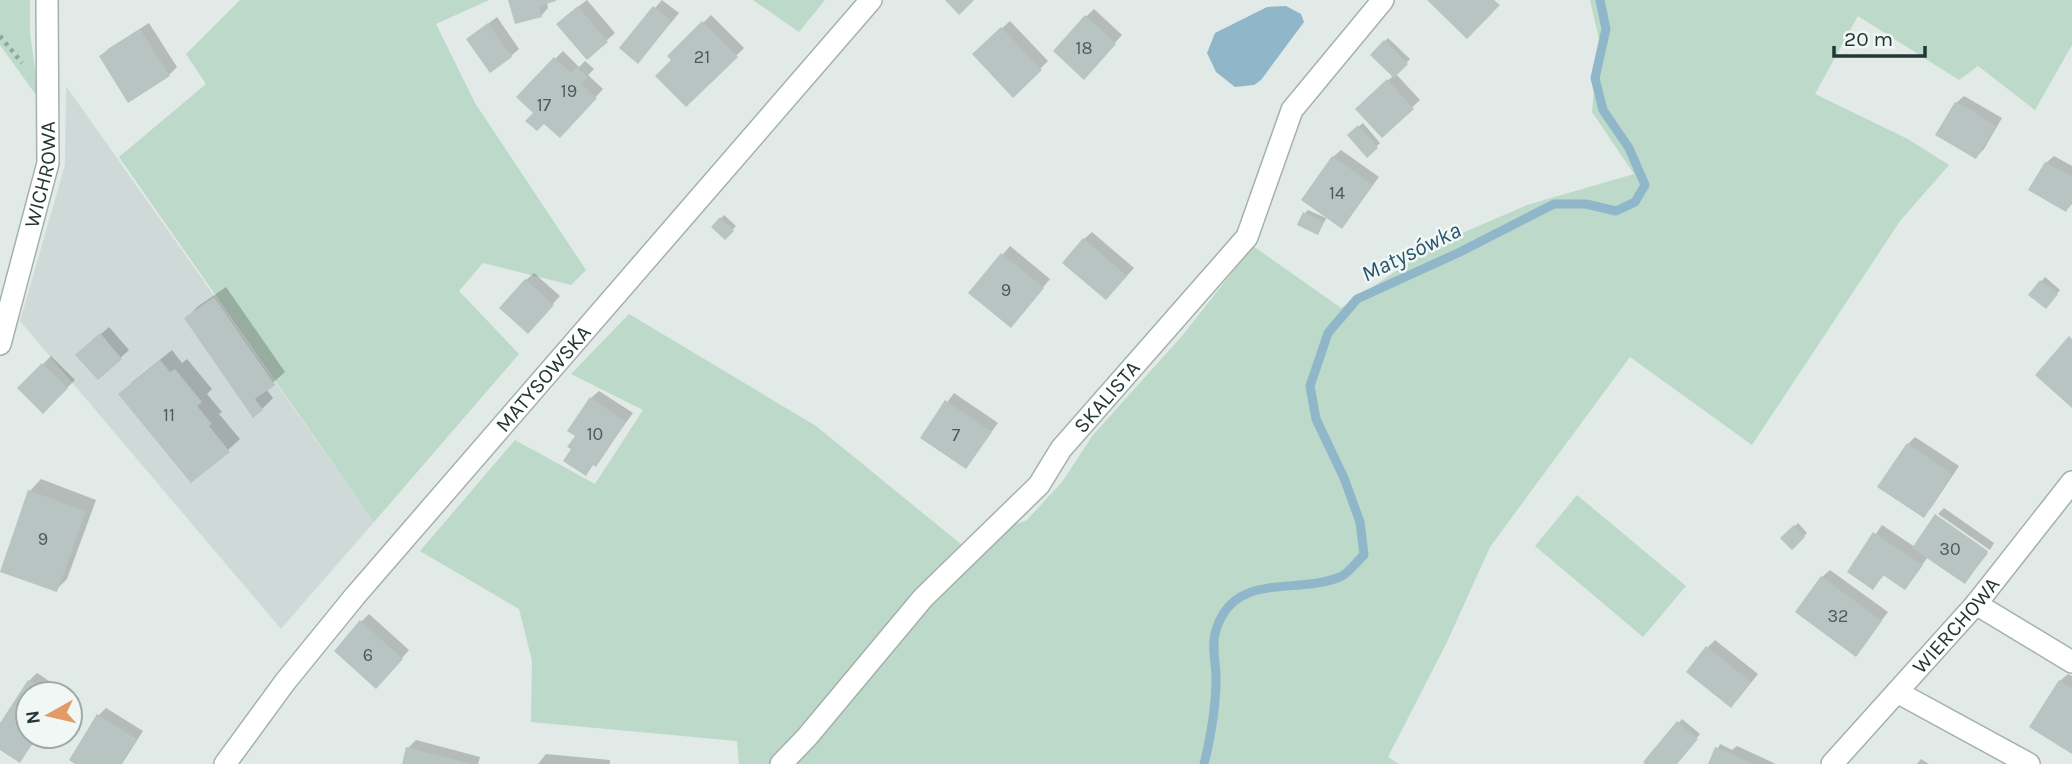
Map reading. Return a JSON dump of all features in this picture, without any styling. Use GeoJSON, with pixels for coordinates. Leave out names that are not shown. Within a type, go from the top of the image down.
{"type":"FeatureCollection","features":[{"type":"Feature","properties":{"kind":"street","name":"WICHROWA"},"geometry":{"type":"LineString","coordinates":[[0,344],[48,163],[47,0]]}},
{"type":"Feature","properties":{"kind":"street","name":"MATYSOWSKA"},"geometry":{"type":"LineString","coordinates":[[225,764],[292,673],[355,596],[871,0]]}},
{"type":"Feature","properties":{"kind":"street","name":"SKALISTA"},"geometry":{"type":"LineString","coordinates":[[782,764],[923,598],[1039,485],[1061,449],[1247,237],[1292,110],[1383,0]]}},
{"type":"Feature","properties":{"kind":"street","name":"WIERCHOWA"},"geometry":{"type":"LineString","coordinates":[[1832,764],[1976,604],[2072,482]]}},
{"type":"Feature","properties":{"kind":"street"},"geometry":{"type":"LineString","coordinates":[[1976,604],[2072,662]]}},
{"type":"Feature","properties":{"kind":"street"},"geometry":{"type":"LineString","coordinates":[[1898,692],[2029,764]]}},
{"type":"Feature","properties":{"kind":"shaded area"},"geometry":{"type":"Polygon","coordinates":[[[66,86],[374,522],[281,629],[20,321],[65,165],[66,86]]]}},
{"type":"Feature","properties":{"kind":"green space"},"geometry":{"type":"Polygon","coordinates":[[[0,0],[30,0],[30,33],[39,99],[0,45],[0,0]]]}},
{"type":"Feature","properties":{"kind":"green space"},"geometry":{"type":"Polygon","coordinates":[[[240,0],[489,0],[436,24],[475,103],[586,270],[571,285],[483,263],[459,291],[519,354],[374,522],[119,157],[206,84],[186,54],[240,0]]]}},
{"type":"Feature","properties":{"kind":"green space"},"geometry":{"type":"Polygon","coordinates":[[[753,0],[825,0],[799,32],[753,0]]]}},
{"type":"Feature","properties":{"kind":"green space"},"geometry":{"type":"Polygon","coordinates":[[[1590,0],[2072,0],[2072,45],[2035,110],[1978,66],[1959,80],[1858,16],[1815,94],[1908,139],[1949,165],[1900,221],[1752,445],[1630,357],[1490,547],[1447,642],[1388,757],[1399,764],[739,764],[737,741],[531,722],[532,661],[519,609],[420,551],[515,440],[595,484],[643,410],[571,374],[629,314],[816,426],[962,545],[1027,520],[1062,482],[1093,435],[1182,336],[1253,246],[1341,308],[1435,245],[1527,205],[1634,174],[1592,112],[1599,39],[1590,0]]]}},
{"type":"Feature","properties":{"kind":"green space"},"geometry":{"type":"Polygon","coordinates":[[[1577,495],[1686,586],[1643,637],[1535,546],[1577,495]]]}},
{"type":"Feature","properties":{"kind":"water"},"geometry":{"type":"Polygon","coordinates":[[[1286,6],[1301,14],[1304,22],[1261,80],[1254,85],[1235,87],[1216,72],[1207,53],[1215,33],[1267,7],[1286,6]]]}},
{"type":"Feature","properties":{"kind":"building"},"geometry":{"type":"Polygon","coordinates":[[[508,0],[556,1],[539,6],[542,17],[515,24],[508,0]]]}},
{"type":"Feature","properties":{"kind":"building"},"geometry":{"type":"Polygon","coordinates":[[[945,0],[974,0],[959,15],[945,0]]]}},
{"type":"Feature","properties":{"kind":"building"},"geometry":{"type":"Polygon","coordinates":[[[1427,0],[1494,0],[1500,5],[1467,39],[1427,0]]]}},
{"type":"Feature","properties":{"kind":"building"},"geometry":{"type":"Polygon","coordinates":[[[578,6],[608,42],[587,60],[556,24],[578,6]]]}},
{"type":"Feature","properties":{"kind":"building"},"geometry":{"type":"Polygon","coordinates":[[[653,6],[672,21],[638,64],[619,48],[653,6]]]}},
{"type":"Feature","properties":{"kind":"building"},"geometry":{"type":"Polygon","coordinates":[[[1085,15],[1116,44],[1084,80],[1053,51],[1085,15]]]}},
{"type":"Feature","properties":{"kind":"building"},"geometry":{"type":"Polygon","coordinates":[[[702,21],[738,57],[686,107],[655,76],[671,60],[667,56],[702,21]]]}},
{"type":"Feature","properties":{"kind":"building"},"geometry":{"type":"Polygon","coordinates":[[[488,23],[512,57],[490,73],[466,39],[488,23]]]}},
{"type":"Feature","properties":{"kind":"building"},"geometry":{"type":"Polygon","coordinates":[[[1001,27],[1042,70],[1013,98],[972,54],[1001,27]]]}},
{"type":"Feature","properties":{"kind":"building"},"geometry":{"type":"Polygon","coordinates":[[[140,29],[170,76],[128,103],[99,56],[140,29]]]}},
{"type":"Feature","properties":{"kind":"building"},"geometry":{"type":"Polygon","coordinates":[[[1384,40],[1408,64],[1394,78],[1370,55],[1384,40]]]}},
{"type":"Feature","properties":{"kind":"building"},"geometry":{"type":"Polygon","coordinates":[[[554,57],[571,73],[577,67],[588,77],[582,84],[597,98],[560,138],[544,124],[537,131],[525,121],[533,113],[516,97],[554,57]]]}},
{"type":"Feature","properties":{"kind":"building"},"geometry":{"type":"Polygon","coordinates":[[[1387,79],[1414,109],[1382,138],[1355,109],[1387,79]]]}},
{"type":"Feature","properties":{"kind":"building"},"geometry":{"type":"Polygon","coordinates":[[[1955,102],[1973,110],[1996,126],[1976,159],[1935,135],[1955,102]]]}},
{"type":"Feature","properties":{"kind":"building"},"geometry":{"type":"Polygon","coordinates":[[[1358,125],[1378,148],[1367,158],[1347,135],[1358,125]]]}},
{"type":"Feature","properties":{"kind":"building"},"geometry":{"type":"Polygon","coordinates":[[[1332,156],[1373,185],[1342,229],[1301,200],[1332,156]]]}},
{"type":"Feature","properties":{"kind":"building"},"geometry":{"type":"Polygon","coordinates":[[[2045,162],[2072,176],[2072,202],[2066,212],[2028,190],[2045,162]]]}},
{"type":"Feature","properties":{"kind":"building"},"geometry":{"type":"Polygon","coordinates":[[[1303,212],[1324,222],[1318,235],[1297,225],[1303,212]]]}},
{"type":"Feature","properties":{"kind":"building"},"geometry":{"type":"Polygon","coordinates":[[[720,217],[734,231],[725,240],[711,227],[720,217]]]}},
{"type":"Feature","properties":{"kind":"building"},"geometry":{"type":"Polygon","coordinates":[[[1083,238],[1127,276],[1106,300],[1062,263],[1083,238]]]}},
{"type":"Feature","properties":{"kind":"building"},"geometry":{"type":"Polygon","coordinates":[[[1001,253],[1044,288],[1011,328],[968,293],[1001,253]]]}},
{"type":"Feature","properties":{"kind":"building"},"geometry":{"type":"Polygon","coordinates":[[[525,279],[554,305],[528,334],[499,308],[525,279]]]}},
{"type":"Feature","properties":{"kind":"building"},"geometry":{"type":"Polygon","coordinates":[[[2040,280],[2058,294],[2046,309],[2028,295],[2040,280]]]}},
{"type":"Feature","properties":{"kind":"building"},"geometry":{"type":"Polygon","coordinates":[[[214,297],[275,385],[255,399],[263,410],[253,418],[184,318],[214,297]]]}},
{"type":"Feature","properties":{"kind":"building"},"geometry":{"type":"Polygon","coordinates":[[[100,333],[122,359],[98,380],[75,355],[100,333]]]}},
{"type":"Feature","properties":{"kind":"building"},"geometry":{"type":"Polygon","coordinates":[[[2069,336],[2072,339],[2072,408],[2035,375],[2069,336]]]}},
{"type":"Feature","properties":{"kind":"building"},"geometry":{"type":"Polygon","coordinates":[[[160,360],[170,372],[175,369],[202,402],[197,406],[230,452],[191,483],[118,394],[160,360]]]}},
{"type":"Feature","properties":{"kind":"building"},"geometry":{"type":"Polygon","coordinates":[[[42,363],[68,388],[43,414],[17,388],[42,363]]]}},
{"type":"Feature","properties":{"kind":"building"},"geometry":{"type":"Polygon","coordinates":[[[590,397],[626,422],[596,467],[593,465],[586,476],[563,461],[571,449],[567,447],[575,436],[567,431],[590,397]]]}},
{"type":"Feature","properties":{"kind":"building"},"geometry":{"type":"Polygon","coordinates":[[[945,400],[992,432],[966,469],[920,438],[945,400]]]}},
{"type":"Feature","properties":{"kind":"building"},"geometry":{"type":"Polygon","coordinates":[[[1907,443],[1952,474],[1924,518],[1877,487],[1907,443]]]}},
{"type":"Feature","properties":{"kind":"building"},"geometry":{"type":"Polygon","coordinates":[[[28,490],[86,511],[57,592],[0,572],[28,490]]]}},
{"type":"Feature","properties":{"kind":"building"},"geometry":{"type":"Polygon","coordinates":[[[1935,514],[1988,551],[1965,584],[1912,548],[1935,514]]]}},
{"type":"Feature","properties":{"kind":"building"},"geometry":{"type":"Polygon","coordinates":[[[1794,525],[1805,537],[1792,550],[1780,538],[1794,525]]]}},
{"type":"Feature","properties":{"kind":"building"},"geometry":{"type":"Polygon","coordinates":[[[1873,532],[1923,565],[1905,590],[1883,575],[1873,590],[1847,572],[1873,532]]]}},
{"type":"Feature","properties":{"kind":"building"},"geometry":{"type":"Polygon","coordinates":[[[1821,576],[1882,621],[1856,657],[1795,612],[1821,576]]]}},
{"type":"Feature","properties":{"kind":"building"},"geometry":{"type":"Polygon","coordinates":[[[360,620],[403,659],[376,689],[334,651],[360,620]]]}},
{"type":"Feature","properties":{"kind":"building"},"geometry":{"type":"Polygon","coordinates":[[[1706,646],[1751,682],[1731,708],[1686,672],[1706,646]]]}},
{"type":"Feature","properties":{"kind":"building"},"geometry":{"type":"Polygon","coordinates":[[[2059,680],[2072,689],[2072,754],[2029,727],[2059,680]]]}},
{"type":"Feature","properties":{"kind":"building"},"geometry":{"type":"Polygon","coordinates":[[[14,702],[14,750],[28,750],[20,763],[0,750],[0,723],[14,702]]]}},
{"type":"Feature","properties":{"kind":"building"},"geometry":{"type":"Polygon","coordinates":[[[97,714],[137,739],[121,764],[75,764],[69,760],[75,750],[84,750],[84,735],[97,714]]]}},
{"type":"Feature","properties":{"kind":"building"},"geometry":{"type":"Polygon","coordinates":[[[1677,721],[1698,739],[1677,764],[1645,764],[1643,762],[1677,721]]]}},
{"type":"Feature","properties":{"kind":"building"},"geometry":{"type":"Polygon","coordinates":[[[406,747],[468,763],[468,764],[402,764],[406,747]]]}},
{"type":"Feature","properties":{"kind":"building"},"geometry":{"type":"Polygon","coordinates":[[[1715,747],[1728,752],[1754,764],[1708,764],[1715,747]]]}},
{"type":"Feature","properties":{"kind":"waterway","name":"Matysówka"},"geometry":{"type":"LineString","coordinates":[[1204,764],[1215,700],[1215,636],[1225,612],[1237,599],[1251,592],[1340,577],[1364,555],[1360,522],[1344,478],[1316,419],[1310,386],[1328,333],[1357,299],[1458,253],[1554,204],[1586,204],[1616,211],[1635,202],[1645,185],[1629,148],[1603,110],[1595,78],[1606,29],[1600,0]]}}]}
